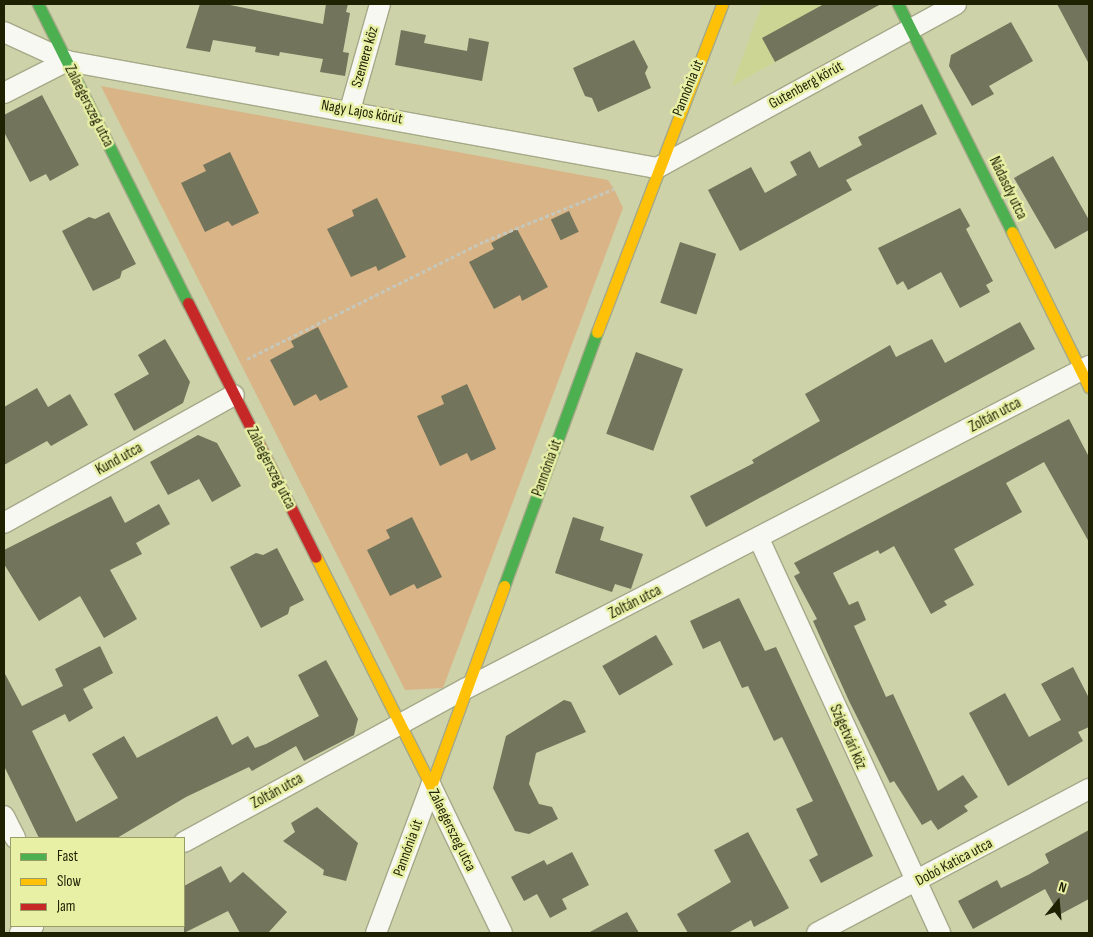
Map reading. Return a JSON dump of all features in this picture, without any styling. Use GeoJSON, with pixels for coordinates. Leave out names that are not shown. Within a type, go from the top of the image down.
{"type":"FeatureCollection","features":[{"type":"Feature","properties":{"kind":"street","name":"Zalaegerszeg utca"},"geometry":{"type":"LineString","coordinates":[[38,4],[431,786],[502,933]]}},
{"type":"Feature","properties":{"kind":"street","name":"Szemere köz"},"geometry":{"type":"LineString","coordinates":[[350,110],[380,4]]}},
{"type":"Feature","properties":{"kind":"street","name":"Pannónia út"},"geometry":{"type":"LineString","coordinates":[[376,933],[657,168],[722,4]]}},
{"type":"Feature","properties":{"kind":"street","name":"Nádasdy utca"},"geometry":{"type":"LineString","coordinates":[[898,4],[1086,374]]}},
{"type":"Feature","properties":{"kind":"street","name":"Gutenberg körút"},"geometry":{"type":"LineString","coordinates":[[657,168],[956,4]]}},
{"type":"Feature","properties":{"kind":"street","name":"Nagy Lajos körút"},"geometry":{"type":"LineString","coordinates":[[4,32],[67,61],[350,110],[657,168]]}},
{"type":"Feature","properties":{"kind":"street"},"geometry":{"type":"LineString","coordinates":[[4,93],[67,61]]}},
{"type":"Feature","properties":{"kind":"street","name":"Zoltán utca"},"geometry":{"type":"LineString","coordinates":[[185,841],[465,689],[1086,374]]}},
{"type":"Feature","properties":{"kind":"street","name":"Kund utca"},"geometry":{"type":"LineString","coordinates":[[4,523],[234,395]]}},
{"type":"Feature","properties":{"kind":"street","name":"Szigetvári köz"},"geometry":{"type":"LineString","coordinates":[[759,539],[915,883],[940,933]]}},
{"type":"Feature","properties":{"kind":"street","name":"Dobó Katica utca"},"geometry":{"type":"LineString","coordinates":[[817,933],[1089,790]]}},
{"type":"Feature","properties":{"kind":"street"},"geometry":{"type":"LineString","coordinates":[[4,816],[14,837]]}},
{"type":"Feature","properties":{"kind":"street"},"geometry":{"type":"LineString","coordinates":[[20,933],[31,927]]}},
{"type":"Feature","properties":{"kind":"path"},"geometry":{"type":"LineString","coordinates":[[247,359],[486,241],[614,189]]}},
{"type":"Feature","properties":{"kind":"shaded area"},"geometry":{"type":"Polygon","coordinates":[[[762,4],[876,4],[877,6],[732,86],[762,4]]]}},
{"type":"Feature","properties":{"kind":"shaded area"},"geometry":{"type":"Polygon","coordinates":[[[101,86],[608,180],[614,189],[623,208],[443,688],[405,690],[101,86]]]}},
{"type":"Feature","properties":{"kind":"building"},"geometry":{"type":"Polygon","coordinates":[[[200,4],[225,4],[323,24],[326,4],[348,4],[346,12],[350,13],[343,52],[349,53],[345,76],[320,72],[323,59],[280,52],[279,56],[255,52],[256,47],[213,40],[210,52],[186,48],[200,4]]]}},
{"type":"Feature","properties":{"kind":"building"},"geometry":{"type":"Polygon","coordinates":[[[824,4],[881,4],[775,62],[762,38],[824,4]]]}},
{"type":"Feature","properties":{"kind":"building"},"geometry":{"type":"Polygon","coordinates":[[[1057,4],[1089,4],[1089,64],[1057,4]]]}},
{"type":"Feature","properties":{"kind":"building"},"geometry":{"type":"Polygon","coordinates":[[[1011,22],[1033,61],[989,86],[994,94],[972,106],[949,66],[951,55],[1011,22]]]}},
{"type":"Feature","properties":{"kind":"building"},"geometry":{"type":"Polygon","coordinates":[[[401,30],[426,35],[424,43],[467,51],[469,38],[489,42],[482,81],[395,65],[401,30]]]}},
{"type":"Feature","properties":{"kind":"building"},"geometry":{"type":"Polygon","coordinates":[[[634,40],[648,67],[645,73],[651,88],[598,112],[592,98],[585,96],[573,68],[634,40]]]}},
{"type":"Feature","properties":{"kind":"building"},"geometry":{"type":"Polygon","coordinates":[[[42,95],[79,165],[50,181],[46,174],[30,182],[4,132],[4,115],[42,95]]]}},
{"type":"Feature","properties":{"kind":"building"},"geometry":{"type":"Polygon","coordinates":[[[922,104],[937,134],[846,180],[852,190],[740,251],[708,190],[751,167],[765,193],[797,175],[790,162],[810,151],[819,168],[862,145],[858,137],[922,104]]]}},
{"type":"Feature","properties":{"kind":"building"},"geometry":{"type":"Polygon","coordinates":[[[230,152],[259,213],[232,226],[228,221],[205,232],[181,183],[206,171],[203,165],[230,152]]]}},
{"type":"Feature","properties":{"kind":"building"},"geometry":{"type":"Polygon","coordinates":[[[1053,156],[1089,220],[1089,230],[1055,249],[1014,178],[1053,156]]]}},
{"type":"Feature","properties":{"kind":"building"},"geometry":{"type":"Polygon","coordinates":[[[377,198],[406,257],[378,271],[376,266],[351,277],[327,229],[354,216],[352,210],[377,198]]]}},
{"type":"Feature","properties":{"kind":"building"},"geometry":{"type":"Polygon","coordinates":[[[960,208],[970,226],[966,229],[993,281],[986,285],[990,292],[960,308],[941,272],[908,290],[903,281],[897,285],[878,248],[960,208]]]}},
{"type":"Feature","properties":{"kind":"building"},"geometry":{"type":"Polygon","coordinates":[[[569,211],[579,232],[561,240],[551,219],[569,211]]]}},
{"type":"Feature","properties":{"kind":"building"},"geometry":{"type":"Polygon","coordinates":[[[109,212],[136,264],[122,271],[120,278],[93,291],[62,231],[89,217],[95,219],[109,212]]]}},
{"type":"Feature","properties":{"kind":"building"},"geometry":{"type":"Polygon","coordinates":[[[517,229],[548,287],[522,301],[520,295],[494,309],[469,262],[494,249],[491,243],[517,229]]]}},
{"type":"Feature","properties":{"kind":"building"},"geometry":{"type":"Polygon","coordinates":[[[680,242],[716,254],[696,315],[660,303],[680,242]]]}},
{"type":"Feature","properties":{"kind":"building"},"geometry":{"type":"Polygon","coordinates":[[[1020,322],[1035,349],[706,527],[690,496],[754,463],[752,460],[820,421],[805,394],[890,345],[896,357],[932,339],[945,363],[1020,322]]]}},
{"type":"Feature","properties":{"kind":"building"},"geometry":{"type":"Polygon","coordinates":[[[318,327],[348,387],[320,401],[316,394],[294,406],[270,360],[294,347],[291,341],[318,327]]]}},
{"type":"Feature","properties":{"kind":"building"},"geometry":{"type":"Polygon","coordinates":[[[165,339],[190,382],[183,403],[134,431],[114,394],[149,374],[138,355],[165,339]]]}},
{"type":"Feature","properties":{"kind":"building"},"geometry":{"type":"Polygon","coordinates":[[[636,352],[683,369],[653,451],[606,434],[636,352]]]}},
{"type":"Feature","properties":{"kind":"building"},"geometry":{"type":"Polygon","coordinates":[[[467,384],[496,449],[471,461],[467,453],[440,466],[417,416],[444,404],[441,396],[467,384]]]}},
{"type":"Feature","properties":{"kind":"building"},"geometry":{"type":"Polygon","coordinates":[[[37,388],[48,407],[70,394],[88,425],[51,446],[47,441],[4,465],[4,407],[37,388]]]}},
{"type":"Feature","properties":{"kind":"building"},"geometry":{"type":"Polygon","coordinates":[[[1069,419],[1089,457],[1089,542],[1044,462],[1006,483],[1022,512],[954,549],[974,585],[944,601],[947,605],[931,614],[894,546],[880,554],[878,550],[833,573],[849,605],[858,601],[866,620],[854,626],[886,697],[893,694],[938,791],[963,775],[978,797],[964,806],[968,811],[938,830],[931,820],[922,825],[894,781],[890,783],[849,701],[813,621],[817,619],[794,576],[800,573],[794,563],[1069,419]]]}},
{"type":"Feature","properties":{"kind":"building"},"geometry":{"type":"Polygon","coordinates":[[[198,435],[217,443],[241,486],[212,502],[199,479],[168,495],[150,462],[198,435]]]}},
{"type":"Feature","properties":{"kind":"building"},"geometry":{"type":"Polygon","coordinates":[[[111,496],[125,523],[159,504],[170,524],[136,543],[142,554],[110,570],[137,619],[104,638],[80,596],[39,621],[4,564],[4,550],[111,496]]]}},
{"type":"Feature","properties":{"kind":"building"},"geometry":{"type":"Polygon","coordinates":[[[412,517],[442,577],[417,589],[414,584],[390,596],[367,550],[390,538],[386,530],[412,517]]]}},
{"type":"Feature","properties":{"kind":"building"},"geometry":{"type":"Polygon","coordinates":[[[573,517],[604,527],[600,540],[643,554],[631,589],[615,584],[612,592],[555,573],[573,517]]]}},
{"type":"Feature","properties":{"kind":"building"},"geometry":{"type":"Polygon","coordinates":[[[277,548],[304,600],[290,607],[288,614],[261,628],[230,567],[256,553],[263,555],[277,548]]]}},
{"type":"Feature","properties":{"kind":"building"},"geometry":{"type":"Polygon","coordinates":[[[739,598],[765,651],[776,647],[873,856],[821,883],[809,860],[818,855],[796,809],[813,801],[782,737],[774,741],[748,686],[742,688],[720,641],[703,649],[690,621],[739,598]]]}},
{"type":"Feature","properties":{"kind":"building"},"geometry":{"type":"Polygon","coordinates":[[[656,635],[673,664],[619,695],[602,666],[656,635]]]}},
{"type":"Feature","properties":{"kind":"building"},"geometry":{"type":"Polygon","coordinates":[[[100,646],[113,673],[83,689],[93,708],[69,722],[65,714],[32,731],[76,822],[118,798],[92,754],[124,736],[137,758],[217,716],[232,745],[248,736],[255,748],[266,744],[319,716],[298,675],[326,660],[358,719],[354,735],[304,761],[296,746],[252,771],[249,767],[186,797],[119,837],[39,837],[4,766],[4,672],[22,706],[63,686],[55,669],[100,646]]]}},
{"type":"Feature","properties":{"kind":"building"},"geometry":{"type":"Polygon","coordinates":[[[1073,667],[1089,698],[1089,727],[1078,732],[1083,741],[1008,786],[969,713],[1005,693],[1029,737],[1061,720],[1041,684],[1073,667]]]}},
{"type":"Feature","properties":{"kind":"building"},"geometry":{"type":"Polygon","coordinates":[[[564,700],[571,702],[586,732],[536,753],[529,784],[539,804],[552,807],[558,819],[529,834],[515,831],[493,788],[506,736],[564,700]]]}},
{"type":"Feature","properties":{"kind":"building"},"geometry":{"type":"Polygon","coordinates":[[[317,807],[358,843],[346,881],[323,875],[324,870],[283,841],[295,832],[291,823],[317,807]]]}},
{"type":"Feature","properties":{"kind":"building"},"geometry":{"type":"Polygon","coordinates":[[[1089,830],[1089,899],[1059,915],[1045,889],[973,929],[958,901],[997,880],[1001,888],[1028,875],[1049,863],[1045,854],[1089,830]]]}},
{"type":"Feature","properties":{"kind":"building"},"geometry":{"type":"Polygon","coordinates":[[[748,832],[789,908],[754,927],[751,920],[728,933],[688,933],[677,914],[731,882],[714,850],[748,832]]]}},
{"type":"Feature","properties":{"kind":"building"},"geometry":{"type":"Polygon","coordinates":[[[572,852],[589,885],[562,899],[567,909],[550,918],[537,894],[524,901],[511,877],[544,860],[547,865],[572,852]]]}},
{"type":"Feature","properties":{"kind":"building"},"geometry":{"type":"Polygon","coordinates":[[[221,866],[230,883],[243,872],[287,912],[268,933],[240,933],[228,911],[184,933],[185,885],[221,866]]]}},
{"type":"Feature","properties":{"kind":"building"},"geometry":{"type":"Polygon","coordinates":[[[627,912],[639,933],[588,933],[627,912]]]}},
{"type":"Feature","properties":{"kind":"traffic: fast"},"geometry":{"type":"LineString","coordinates":[[38,4],[188,303]]}},
{"type":"Feature","properties":{"kind":"traffic: fast"},"geometry":{"type":"LineString","coordinates":[[898,4],[1012,232]]}},
{"type":"Feature","properties":{"kind":"traffic: fast"},"geometry":{"type":"LineString","coordinates":[[504,586],[597,332]]}},
{"type":"Feature","properties":{"kind":"traffic: slow"},"geometry":{"type":"LineString","coordinates":[[597,332],[722,4]]}},
{"type":"Feature","properties":{"kind":"traffic: slow"},"geometry":{"type":"LineString","coordinates":[[1012,232],[1089,387]]}},
{"type":"Feature","properties":{"kind":"traffic: slow"},"geometry":{"type":"LineString","coordinates":[[316,557],[431,786]]}},
{"type":"Feature","properties":{"kind":"traffic: slow"},"geometry":{"type":"LineString","coordinates":[[431,786],[504,586]]}},
{"type":"Feature","properties":{"kind":"traffic: jam"},"geometry":{"type":"LineString","coordinates":[[188,303],[316,557]]}}]}
